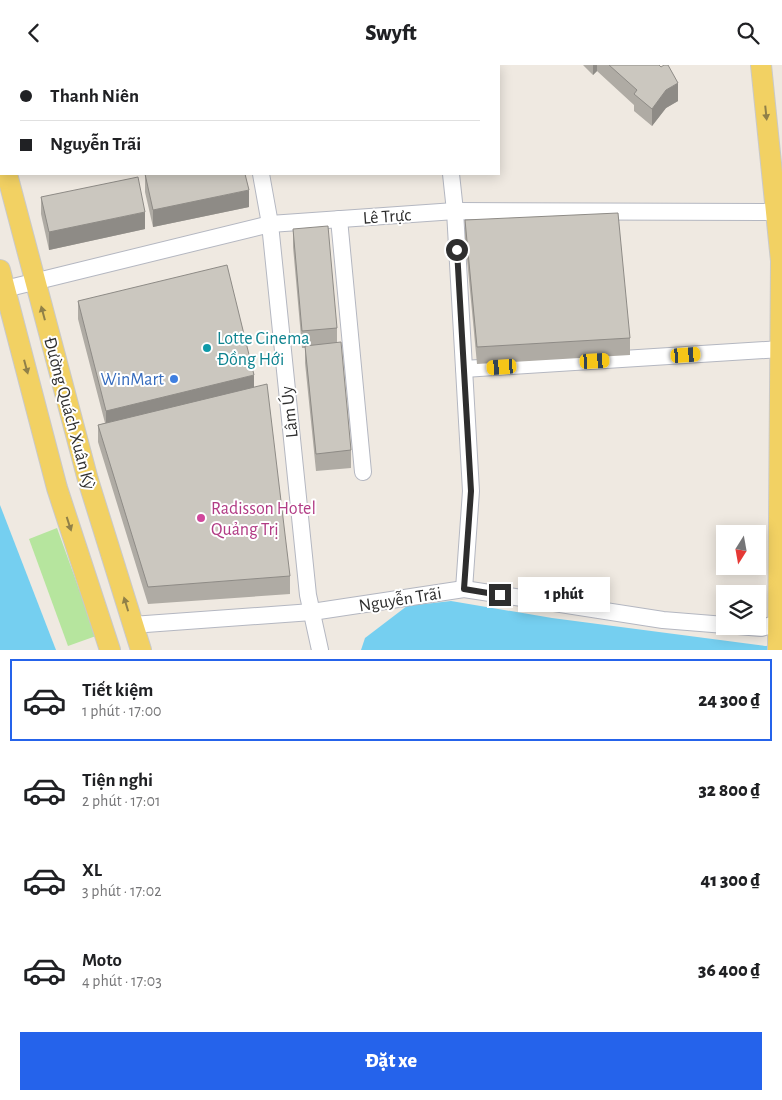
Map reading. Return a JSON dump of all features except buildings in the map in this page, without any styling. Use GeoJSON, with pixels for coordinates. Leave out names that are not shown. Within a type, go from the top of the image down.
{"type":"FeatureCollection","features":[{"type":"Feature","properties":{"kind":"main road"},"geometry":{"type":"LineString","coordinates":[[761,65],[781,261],[779,633]]}},
{"type":"Feature","properties":{"kind":"main road","name":"Đường Quách Xuân Kỳ"},"geometry":{"type":"LineString","coordinates":[[7,175],[88,481],[141,650]]}},
{"type":"Feature","properties":{"kind":"main road","name":"Đường Quách Xuân Kỳ"},"geometry":{"type":"LineString","coordinates":[[0,269],[57,488],[110,650]]}},
{"type":"Feature","properties":{"kind":"main road"},"geometry":{"type":"LineString","coordinates":[[37,412],[68,405]]}},
{"type":"Feature","properties":{"kind":"main road"},"geometry":{"type":"LineString","coordinates":[[57,488],[88,481]]}},
{"type":"Feature","properties":{"kind":"street","name":"Lâm Úy"},"geometry":{"type":"LineString","coordinates":[[261,175],[270,224],[308,595],[320,650]]}},
{"type":"Feature","properties":{"kind":"street"},"geometry":{"type":"LineString","coordinates":[[451,175],[455,211],[471,491],[464,589]]}},
{"type":"Feature","properties":{"kind":"street","name":"Lê Trực"},"geometry":{"type":"LineString","coordinates":[[5,289],[270,224],[455,211],[776,212]]}},
{"type":"Feature","properties":{"kind":"street"},"geometry":{"type":"LineString","coordinates":[[339,219],[363,472]]}},
{"type":"Feature","properties":{"kind":"street"},"geometry":{"type":"LineString","coordinates":[[464,369],[781,349]]}},
{"type":"Feature","properties":{"kind":"street","name":"Nguyễn Trãi"},"geometry":{"type":"LineString","coordinates":[[132,625],[312,612],[464,589],[663,621],[716,624]]}},
{"type":"Feature","properties":{"kind":"street"},"geometry":{"type":"LineString","coordinates":[[766,629],[779,633]]}},
{"type":"Feature","properties":{"kind":"green space"},"geometry":{"type":"Polygon","coordinates":[[[57,528],[96,636],[68,646],[29,539],[57,528]]]}},
{"type":"Feature","properties":{"kind":"water"},"geometry":{"type":"Polygon","coordinates":[[[0,505],[56,650],[0,650],[0,505]]]}},
{"type":"Feature","properties":{"kind":"water"},"geometry":{"type":"Polygon","coordinates":[[[451,601],[552,618],[765,646],[782,645],[782,650],[361,650],[365,638],[407,606],[451,601]]]}},
{"type":"Feature","properties":{"kind":"place","name":"Lotte Cinema Đồng Hới"},"geometry":{"type":"Point","coordinates":[207,348]}},
{"type":"Feature","properties":{"kind":"place","name":"WinMart"},"geometry":{"type":"Point","coordinates":[174,379]}},
{"type":"Feature","properties":{"kind":"place","name":"Radisson Hotel Quảng Trị"},"geometry":{"type":"Point","coordinates":[201,518]}},
{"type":"Feature","properties":{"kind":"route"},"geometry":{"type":"LineString","coordinates":[[457,250],[471,491],[464,589],[500,595]]}}]}
